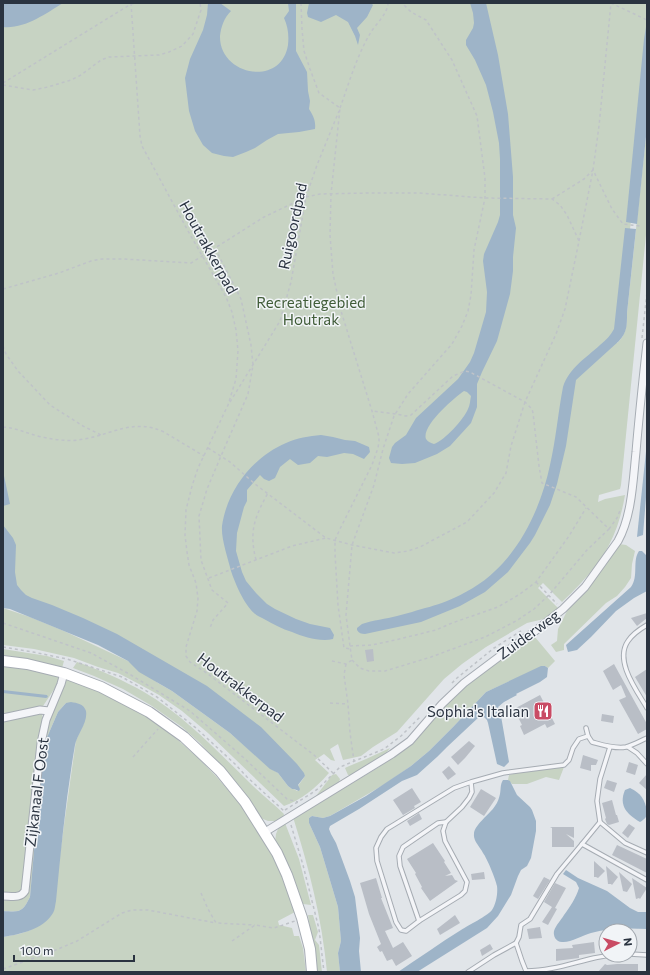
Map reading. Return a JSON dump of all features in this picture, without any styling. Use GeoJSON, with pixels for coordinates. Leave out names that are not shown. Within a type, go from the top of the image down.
{"type":"FeatureCollection","features":[{"type":"Feature","properties":{"kind":"street","name":"Zuiderweg"},"geometry":{"type":"LineString","coordinates":[[264,832],[392,754],[410,741],[442,704],[464,683],[534,632],[563,609],[585,588],[618,541],[626,522],[633,479],[647,343]]}},
{"type":"Feature","properties":{"kind":"street"},"geometry":{"type":"LineString","coordinates":[[3,661],[27,664],[64,673],[101,687],[149,712],[164,722],[184,737],[220,771],[245,802],[277,854],[287,875],[302,918],[310,949],[312,972]]}},
{"type":"Feature","properties":{"kind":"street","name":"Zijkanaal F Oost"},"geometry":{"type":"LineString","coordinates":[[3,896],[21,896],[25,888],[40,747],[46,720],[64,673]]}},
{"type":"Feature","properties":{"kind":"street"},"geometry":{"type":"LineString","coordinates":[[3,718],[40,710],[49,711]]}},
{"type":"Feature","properties":{"kind":"lane"},"geometry":{"type":"LineString","coordinates":[[647,625],[638,631],[628,641],[623,651],[624,663],[631,680],[647,708]]}},
{"type":"Feature","properties":{"kind":"lane"},"geometry":{"type":"LineString","coordinates":[[586,728],[588,736],[592,742],[619,748],[628,747],[647,738]]}},
{"type":"Feature","properties":{"kind":"lane"},"geometry":{"type":"LineString","coordinates":[[471,782],[472,792],[469,798],[446,822],[443,831],[445,841],[467,882],[465,891],[406,931],[400,930],[396,922],[377,861],[376,848],[381,837],[387,830],[454,788],[471,782],[503,773],[564,765],[569,760],[573,748],[579,739],[588,736]]}},
{"type":"Feature","properties":{"kind":"lane"},"geometry":{"type":"LineString","coordinates":[[610,746],[600,779],[597,801],[600,822],[625,843],[647,853]]}},
{"type":"Feature","properties":{"kind":"lane"},"geometry":{"type":"LineString","coordinates":[[628,747],[637,753],[647,764]]}},
{"type":"Feature","properties":{"kind":"lane"},"geometry":{"type":"LineString","coordinates":[[419,921],[400,866],[399,856],[403,847],[438,823],[446,822]]}},
{"type":"Feature","properties":{"kind":"lane"},"geometry":{"type":"LineString","coordinates":[[468,972],[516,943],[522,925],[530,919],[557,874],[600,822]]}},
{"type":"Feature","properties":{"kind":"lane"},"geometry":{"type":"LineString","coordinates":[[582,844],[647,880]]}},
{"type":"Feature","properties":{"kind":"lane"},"geometry":{"type":"LineString","coordinates":[[516,943],[526,971],[539,971],[598,958]]}},
{"type":"Feature","properties":{"kind":"path"},"geometry":{"type":"LineString","coordinates":[[3,84],[131,4],[136,3]]}},
{"type":"Feature","properties":{"kind":"path"},"geometry":{"type":"LineString","coordinates":[[3,84],[33,90],[71,80],[81,75],[101,60],[109,57],[169,52],[182,46],[193,34],[201,10],[200,3]]}},
{"type":"Feature","properties":{"kind":"path"},"geometry":{"type":"LineString","coordinates":[[301,3],[304,51],[310,69],[319,93],[340,108],[331,194],[330,236],[332,274],[341,311],[379,437],[378,448],[372,465],[335,540],[334,553],[339,612],[344,648],[350,649]]}},
{"type":"Feature","properties":{"kind":"path","name":"Ruigoordpad"},"geometry":{"type":"LineString","coordinates":[[228,405],[280,321],[291,282],[306,197],[359,56],[371,33],[383,16],[388,3]]}},
{"type":"Feature","properties":{"kind":"path"},"geometry":{"type":"LineString","coordinates":[[372,411],[396,414],[406,416],[411,415],[453,376],[465,371],[470,372],[526,402],[534,413],[542,483],[576,497],[609,529],[579,559],[549,595],[534,609],[516,621],[485,637],[431,657],[385,671],[369,671],[360,668],[352,660],[346,615],[352,545],[374,485],[383,449],[396,414],[408,394],[452,344],[468,311],[471,295],[474,250],[485,198],[485,178],[477,116],[452,60],[426,20],[411,12],[402,3]]}},
{"type":"Feature","properties":{"kind":"path"},"geometry":{"type":"LineString","coordinates":[[208,448],[230,462],[255,484],[326,538],[352,545],[394,553],[420,547],[467,522],[494,494],[506,473],[511,446],[526,402],[556,334],[565,309],[593,170],[599,126],[611,3],[647,20]]}},
{"type":"Feature","properties":{"kind":"path","name":"Houtrakkerpad"},"geometry":{"type":"LineString","coordinates":[[131,4],[140,136],[142,146],[226,297],[232,312],[238,350],[236,379],[228,405],[198,468],[186,510],[185,535],[187,552],[189,565],[196,583],[198,598],[197,611],[186,647],[186,656],[190,662],[314,755],[333,773]]}},
{"type":"Feature","properties":{"kind":"path"},"geometry":{"type":"LineString","coordinates":[[3,289],[59,273],[96,260],[124,258],[191,263],[264,217],[306,197],[320,194],[419,193],[485,198],[552,199],[584,179],[593,170]]}},
{"type":"Feature","properties":{"kind":"path"},"geometry":{"type":"LineString","coordinates":[[593,170],[612,209],[623,224],[640,226]]}},
{"type":"Feature","properties":{"kind":"path"},"geometry":{"type":"LineString","coordinates":[[552,199],[560,205],[567,215],[579,241]]}},
{"type":"Feature","properties":{"kind":"path"},"geometry":{"type":"LineString","coordinates":[[210,628],[213,620],[228,603],[212,590],[201,560],[199,516],[207,489],[248,394],[253,366],[251,345],[241,299],[215,248]]}},
{"type":"Feature","properties":{"kind":"path"},"geometry":{"type":"LineString","coordinates":[[3,346],[6,354],[18,371],[50,405],[83,426],[101,435]]}},
{"type":"Feature","properties":{"kind":"path"},"geometry":{"type":"LineString","coordinates":[[3,427],[13,428],[42,437],[68,441],[85,439],[138,426],[151,427],[164,432],[204,456]]}},
{"type":"Feature","properties":{"kind":"path"},"geometry":{"type":"LineString","coordinates":[[256,560],[252,540],[255,520],[268,493]]}},
{"type":"Feature","properties":{"kind":"path"},"geometry":{"type":"LineString","coordinates":[[350,646],[380,643],[436,630],[498,607],[520,594],[536,582],[569,536],[586,508]]}},
{"type":"Feature","properties":{"kind":"path"},"geometry":{"type":"LineString","coordinates":[[208,578],[292,546],[326,538]]}},
{"type":"Feature","properties":{"kind":"path"},"geometry":{"type":"LineString","coordinates":[[536,582],[563,609]]}},
{"type":"Feature","properties":{"kind":"path"},"geometry":{"type":"LineString","coordinates":[[3,623],[91,653],[131,675],[190,711],[244,758],[287,799],[298,802]]}},
{"type":"Feature","properties":{"kind":"path"},"geometry":{"type":"LineString","coordinates":[[3,647],[67,659]]}},
{"type":"Feature","properties":{"kind":"path"},"geometry":{"type":"LineString","coordinates":[[332,661],[346,664],[352,660]]}},
{"type":"Feature","properties":{"kind":"path"},"geometry":{"type":"LineString","coordinates":[[324,972],[320,929],[289,817],[284,811],[319,788],[340,767],[354,761],[344,675],[346,664]]}},
{"type":"Feature","properties":{"kind":"path"},"geometry":{"type":"LineString","coordinates":[[330,703],[348,704]]}},
{"type":"Feature","properties":{"kind":"path"},"geometry":{"type":"LineString","coordinates":[[133,757],[164,722]]}},
{"type":"Feature","properties":{"kind":"path"},"geometry":{"type":"LineString","coordinates":[[201,893],[216,923]]}},
{"type":"Feature","properties":{"kind":"path"},"geometry":{"type":"LineString","coordinates":[[3,969],[78,941],[122,913],[132,910],[148,910],[216,923],[255,925],[274,928],[302,918]]}},
{"type":"Feature","properties":{"kind":"path"},"geometry":{"type":"LineString","coordinates":[[232,941],[255,925]]}},
{"type":"Feature","properties":{"kind":"green space","name":"Recreatiegebied Houtrak"},"geometry":{"type":"Polygon","coordinates":[[[3,3],[647,3],[647,81],[617,343],[622,337],[626,326],[647,127],[647,225],[621,485],[620,489],[599,495],[598,502],[625,495],[619,521],[612,539],[605,553],[594,568],[562,602],[543,583],[538,588],[560,610],[548,618],[527,623],[486,647],[462,664],[444,679],[397,732],[361,756],[343,760],[338,744],[330,749],[335,761],[331,760],[324,754],[315,760],[329,773],[308,793],[284,806],[208,733],[182,711],[159,695],[118,673],[74,658],[34,649],[3,645],[3,608],[64,631],[128,661],[230,733],[270,768],[278,773],[292,789],[297,791],[300,789],[298,786],[305,776],[162,669],[3,591],[3,3]]]}},
{"type":"Feature","properties":{"kind":"green space"},"geometry":{"type":"Polygon","coordinates":[[[619,544],[626,545],[635,551],[631,578],[617,596],[606,603],[564,644],[564,650],[556,652],[551,645],[557,641],[558,629],[569,607],[605,566],[619,544]]]}},
{"type":"Feature","properties":{"kind":"green space"},"geometry":{"type":"Polygon","coordinates":[[[535,637],[555,661],[548,668],[545,666],[541,667],[486,692],[429,751],[411,766],[385,784],[330,816],[323,818],[312,816],[309,818],[309,823],[320,847],[338,907],[341,941],[338,953],[340,972],[327,972],[322,933],[314,894],[293,817],[308,810],[379,767],[405,749],[415,740],[450,699],[469,681],[528,640],[535,637]]]}},
{"type":"Feature","properties":{"kind":"green space"},"geometry":{"type":"Polygon","coordinates":[[[3,649],[47,656],[64,661],[62,668],[3,657],[3,649]]]}},
{"type":"Feature","properties":{"kind":"green space"},"geometry":{"type":"Polygon","coordinates":[[[77,662],[128,683],[159,701],[200,734],[284,814],[283,818],[275,821],[268,821],[257,815],[242,789],[200,743],[182,727],[152,706],[123,689],[73,668],[77,662]]]}},
{"type":"Feature","properties":{"kind":"green space"},"geometry":{"type":"Polygon","coordinates":[[[3,665],[61,676],[43,706],[3,715],[3,665]]]}},
{"type":"Feature","properties":{"kind":"green space"},"geometry":{"type":"Polygon","coordinates":[[[67,680],[98,689],[138,709],[197,757],[242,806],[271,849],[284,877],[295,912],[278,921],[279,925],[292,928],[294,936],[299,936],[303,948],[306,972],[3,972],[3,937],[31,930],[60,855],[76,740],[84,723],[66,703],[58,712],[45,742],[30,897],[22,909],[17,911],[3,911],[3,899],[22,898],[44,735],[65,681],[67,680]]]}},
{"type":"Feature","properties":{"kind":"green space"},"geometry":{"type":"Polygon","coordinates":[[[39,712],[42,714],[43,720],[22,890],[18,893],[3,893],[3,720],[39,712]]]}},
{"type":"Feature","properties":{"kind":"green space"},"geometry":{"type":"Polygon","coordinates":[[[390,748],[385,755],[352,775],[348,775],[345,768],[390,748]]]}},
{"type":"Feature","properties":{"kind":"green space"},"geometry":{"type":"Polygon","coordinates":[[[564,767],[559,780],[546,777],[527,784],[512,784],[508,780],[509,775],[521,772],[564,767]]]}},
{"type":"Feature","properties":{"kind":"green space"},"geometry":{"type":"Polygon","coordinates":[[[336,774],[340,779],[339,782],[316,796],[332,775],[336,774]]]}},
{"type":"Feature","properties":{"kind":"green space"},"geometry":{"type":"Polygon","coordinates":[[[285,823],[299,859],[311,905],[303,904],[291,870],[275,842],[278,829],[285,823]]]}},
{"type":"Feature","properties":{"kind":"green space"},"geometry":{"type":"Polygon","coordinates":[[[308,915],[313,915],[318,932],[315,940],[319,945],[322,972],[315,972],[308,915]]]}},
{"type":"Feature","properties":{"kind":"water"},"geometry":{"type":"Polygon","coordinates":[[[3,3],[63,3],[27,23],[19,26],[3,27],[3,3]]]}},
{"type":"Feature","properties":{"kind":"water"},"geometry":{"type":"Polygon","coordinates":[[[208,3],[220,3],[231,11],[223,23],[220,36],[222,49],[229,60],[239,67],[251,71],[263,71],[274,67],[283,59],[288,45],[288,34],[284,18],[289,11],[288,3],[296,3],[296,51],[307,72],[310,101],[309,109],[314,118],[315,129],[278,134],[255,148],[233,157],[212,153],[203,145],[195,131],[189,111],[185,78],[190,59],[203,30],[207,15],[208,3]]]}},
{"type":"Feature","properties":{"kind":"water"},"geometry":{"type":"Polygon","coordinates":[[[309,3],[371,3],[373,5],[367,17],[357,28],[360,35],[358,45],[348,22],[336,15],[321,22],[308,17],[307,13],[309,3]]]}},
{"type":"Feature","properties":{"kind":"water"},"geometry":{"type":"Polygon","coordinates":[[[470,3],[486,3],[498,55],[508,114],[513,177],[513,215],[516,228],[510,294],[497,341],[477,384],[477,407],[471,423],[450,446],[437,454],[415,463],[391,463],[389,458],[392,447],[395,443],[406,435],[416,418],[458,379],[470,362],[486,312],[487,292],[483,261],[484,254],[500,215],[500,159],[499,143],[486,85],[475,60],[466,45],[466,40],[473,28],[473,13],[470,3]],[[464,391],[454,399],[433,420],[426,433],[426,439],[428,441],[434,444],[438,442],[458,424],[469,406],[471,396],[464,391]]]}},
{"type":"Feature","properties":{"kind":"water"},"geometry":{"type":"Polygon","coordinates":[[[646,27],[647,127],[637,224],[626,222],[646,27]]]}},
{"type":"Feature","properties":{"kind":"water"},"geometry":{"type":"Polygon","coordinates":[[[625,228],[636,229],[627,322],[624,335],[576,380],[566,446],[557,484],[550,505],[530,543],[508,572],[485,592],[460,606],[421,622],[365,634],[359,633],[357,628],[362,624],[399,616],[434,606],[466,592],[490,576],[515,548],[523,536],[537,508],[547,479],[554,446],[563,387],[566,380],[569,374],[606,339],[614,329],[625,228]]]}},
{"type":"Feature","properties":{"kind":"water"},"geometry":{"type":"Polygon","coordinates":[[[321,435],[355,441],[369,447],[370,452],[364,459],[353,454],[344,453],[327,457],[318,456],[310,463],[298,465],[290,459],[280,467],[275,478],[269,481],[260,475],[247,490],[247,501],[237,533],[236,551],[246,581],[267,604],[296,619],[310,624],[330,628],[334,635],[333,639],[328,640],[297,634],[258,616],[250,609],[237,587],[231,571],[222,531],[229,500],[244,476],[253,466],[274,449],[286,443],[321,435]]]}},
{"type":"Feature","properties":{"kind":"water"},"geometry":{"type":"Polygon","coordinates":[[[647,442],[647,485],[643,535],[637,537],[647,442]]]}},
{"type":"Feature","properties":{"kind":"water"},"geometry":{"type":"Polygon","coordinates":[[[3,471],[10,504],[3,506],[3,471]]]}},
{"type":"Feature","properties":{"kind":"water"},"geometry":{"type":"Polygon","coordinates":[[[3,525],[13,538],[16,545],[15,572],[17,585],[26,595],[83,618],[117,634],[207,686],[261,727],[297,764],[305,776],[298,785],[300,789],[299,791],[288,786],[278,773],[270,769],[230,733],[172,691],[139,672],[128,661],[98,645],[10,609],[3,608],[3,525]]]}},
{"type":"Feature","properties":{"kind":"water"},"geometry":{"type":"Polygon","coordinates":[[[639,551],[642,551],[647,556],[647,591],[616,611],[577,650],[568,652],[566,645],[631,587],[635,578],[636,559],[639,551]]]}},
{"type":"Feature","properties":{"kind":"water"},"geometry":{"type":"Polygon","coordinates":[[[541,666],[548,668],[547,677],[516,694],[517,695],[498,707],[509,762],[504,767],[497,764],[487,720],[483,716],[479,717],[417,775],[402,781],[330,826],[329,829],[336,843],[355,897],[360,938],[359,951],[361,972],[340,972],[338,953],[341,941],[338,907],[320,847],[309,823],[309,818],[312,816],[323,818],[330,816],[366,796],[411,766],[429,751],[486,692],[541,666]]]}},
{"type":"Feature","properties":{"kind":"water"},"geometry":{"type":"Polygon","coordinates":[[[3,690],[47,695],[48,697],[3,693],[3,690]]]}},
{"type":"Feature","properties":{"kind":"water"},"geometry":{"type":"Polygon","coordinates":[[[71,702],[80,704],[84,707],[86,715],[84,724],[75,745],[66,804],[54,910],[49,919],[43,924],[24,933],[3,937],[3,911],[17,911],[22,909],[30,897],[42,760],[45,742],[58,712],[66,703],[71,702]]]}},
{"type":"Feature","properties":{"kind":"water"},"geometry":{"type":"Polygon","coordinates":[[[503,780],[510,781],[517,795],[532,810],[536,821],[536,831],[531,858],[527,866],[521,870],[511,895],[498,916],[487,928],[417,972],[398,972],[492,910],[496,902],[496,883],[487,859],[476,842],[474,834],[477,827],[497,803],[503,780]]]}},
{"type":"Feature","properties":{"kind":"water"},"geometry":{"type":"Polygon","coordinates":[[[630,788],[644,800],[647,811],[646,816],[640,822],[625,809],[623,796],[625,790],[630,788]]]}},
{"type":"Feature","properties":{"kind":"water"},"geometry":{"type":"Polygon","coordinates":[[[566,870],[578,878],[607,891],[630,908],[638,912],[647,912],[647,929],[638,929],[638,923],[598,923],[598,932],[565,942],[558,941],[555,937],[554,931],[573,902],[579,888],[576,882],[563,874],[566,870]]]}},
{"type":"Feature","properties":{"kind":"building"},"geometry":{"type":"Polygon","coordinates":[[[647,613],[647,618],[637,626],[631,618],[647,613]]]}},
{"type":"Feature","properties":{"kind":"building"},"geometry":{"type":"Polygon","coordinates":[[[373,649],[374,661],[367,662],[365,650],[373,649]]]}},
{"type":"Feature","properties":{"kind":"building"},"geometry":{"type":"Polygon","coordinates":[[[614,664],[647,724],[647,729],[638,734],[619,700],[626,697],[621,685],[613,690],[603,671],[614,664]]]}},
{"type":"Feature","properties":{"kind":"building"},"geometry":{"type":"Polygon","coordinates":[[[647,669],[647,697],[635,677],[647,669]]]}},
{"type":"Feature","properties":{"kind":"building"},"geometry":{"type":"Polygon","coordinates":[[[540,695],[555,724],[547,728],[545,724],[524,735],[520,726],[522,725],[514,709],[540,695]]]}},
{"type":"Feature","properties":{"kind":"building"},"geometry":{"type":"Polygon","coordinates":[[[602,714],[614,716],[613,723],[601,721],[602,714]]]}},
{"type":"Feature","properties":{"kind":"building"},"geometry":{"type":"Polygon","coordinates":[[[469,741],[475,746],[458,765],[451,757],[469,741]]]}},
{"type":"Feature","properties":{"kind":"building"},"geometry":{"type":"Polygon","coordinates":[[[583,755],[598,760],[596,765],[591,765],[591,771],[580,768],[583,755]]]}},
{"type":"Feature","properties":{"kind":"building"},"geometry":{"type":"Polygon","coordinates":[[[629,762],[638,765],[635,775],[626,772],[629,762]]]}},
{"type":"Feature","properties":{"kind":"building"},"geometry":{"type":"Polygon","coordinates":[[[449,766],[456,774],[448,780],[442,772],[449,766]]]}},
{"type":"Feature","properties":{"kind":"building"},"geometry":{"type":"Polygon","coordinates":[[[647,774],[647,790],[639,783],[647,774]]]}},
{"type":"Feature","properties":{"kind":"building"},"geometry":{"type":"Polygon","coordinates":[[[607,780],[617,783],[614,792],[604,788],[607,780]]]}},
{"type":"Feature","properties":{"kind":"building"},"geometry":{"type":"Polygon","coordinates":[[[412,788],[421,802],[414,806],[415,808],[403,815],[393,800],[412,788]]]}},
{"type":"Feature","properties":{"kind":"building"},"geometry":{"type":"Polygon","coordinates":[[[481,789],[496,798],[484,816],[470,807],[481,789]]]}},
{"type":"Feature","properties":{"kind":"building"},"geometry":{"type":"Polygon","coordinates":[[[612,800],[619,822],[609,825],[605,819],[602,803],[612,800]]]}},
{"type":"Feature","properties":{"kind":"building"},"geometry":{"type":"Polygon","coordinates":[[[419,813],[422,819],[410,826],[407,821],[419,813]]]}},
{"type":"Feature","properties":{"kind":"building"},"geometry":{"type":"Polygon","coordinates":[[[629,824],[635,828],[628,838],[622,833],[629,824]]]}},
{"type":"Feature","properties":{"kind":"building"},"geometry":{"type":"Polygon","coordinates":[[[550,827],[574,827],[574,838],[566,834],[574,841],[574,847],[552,847],[552,828],[550,827]]]}},
{"type":"Feature","properties":{"kind":"building"},"geometry":{"type":"Polygon","coordinates":[[[433,843],[451,873],[445,876],[452,875],[455,880],[458,881],[430,901],[421,888],[422,887],[415,874],[416,873],[407,859],[433,843]]]}},
{"type":"Feature","properties":{"kind":"building"},"geometry":{"type":"Polygon","coordinates":[[[617,845],[647,859],[647,873],[612,855],[617,845]]]}},
{"type":"Feature","properties":{"kind":"building"},"geometry":{"type":"Polygon","coordinates":[[[594,861],[605,871],[598,878],[594,877],[594,861]]]}},
{"type":"Feature","properties":{"kind":"building"},"geometry":{"type":"Polygon","coordinates":[[[606,866],[618,877],[612,885],[608,884],[606,866]]]}},
{"type":"Feature","properties":{"kind":"building"},"geometry":{"type":"Polygon","coordinates":[[[484,872],[485,879],[472,880],[471,874],[484,872]]]}},
{"type":"Feature","properties":{"kind":"building"},"geometry":{"type":"Polygon","coordinates":[[[619,872],[632,884],[627,892],[623,891],[619,872]]]}},
{"type":"Feature","properties":{"kind":"building"},"geometry":{"type":"Polygon","coordinates":[[[544,877],[550,880],[538,899],[533,896],[544,877]]]}},
{"type":"Feature","properties":{"kind":"building"},"geometry":{"type":"Polygon","coordinates":[[[376,878],[381,898],[393,928],[385,931],[393,948],[403,942],[412,956],[396,966],[392,959],[387,961],[382,951],[380,952],[377,947],[381,944],[369,914],[360,883],[376,878]]]}},
{"type":"Feature","properties":{"kind":"building"},"geometry":{"type":"Polygon","coordinates":[[[632,878],[647,888],[640,899],[636,899],[632,878]]]}},
{"type":"Feature","properties":{"kind":"building"},"geometry":{"type":"Polygon","coordinates":[[[555,883],[566,888],[548,925],[542,922],[552,907],[544,902],[555,883]]]}},
{"type":"Feature","properties":{"kind":"building"},"geometry":{"type":"Polygon","coordinates":[[[455,915],[460,923],[440,935],[437,929],[455,915]]]}},
{"type":"Feature","properties":{"kind":"building"},"geometry":{"type":"Polygon","coordinates":[[[540,927],[542,938],[529,939],[527,929],[540,927]]]}},
{"type":"Feature","properties":{"kind":"building"},"geometry":{"type":"Polygon","coordinates":[[[594,942],[595,953],[579,955],[579,958],[556,961],[556,949],[573,948],[572,945],[594,942]]]}},
{"type":"Feature","properties":{"kind":"building"},"geometry":{"type":"Polygon","coordinates":[[[490,944],[493,949],[482,956],[480,950],[490,944]]]}},
{"type":"Feature","properties":{"kind":"building"},"geometry":{"type":"Polygon","coordinates":[[[605,964],[638,964],[638,972],[598,972],[605,964]]]}},
{"type":"Feature","properties":{"kind":"place","name":"Sophia's Italian"},"geometry":{"type":"Point","coordinates":[543,711]}}]}
